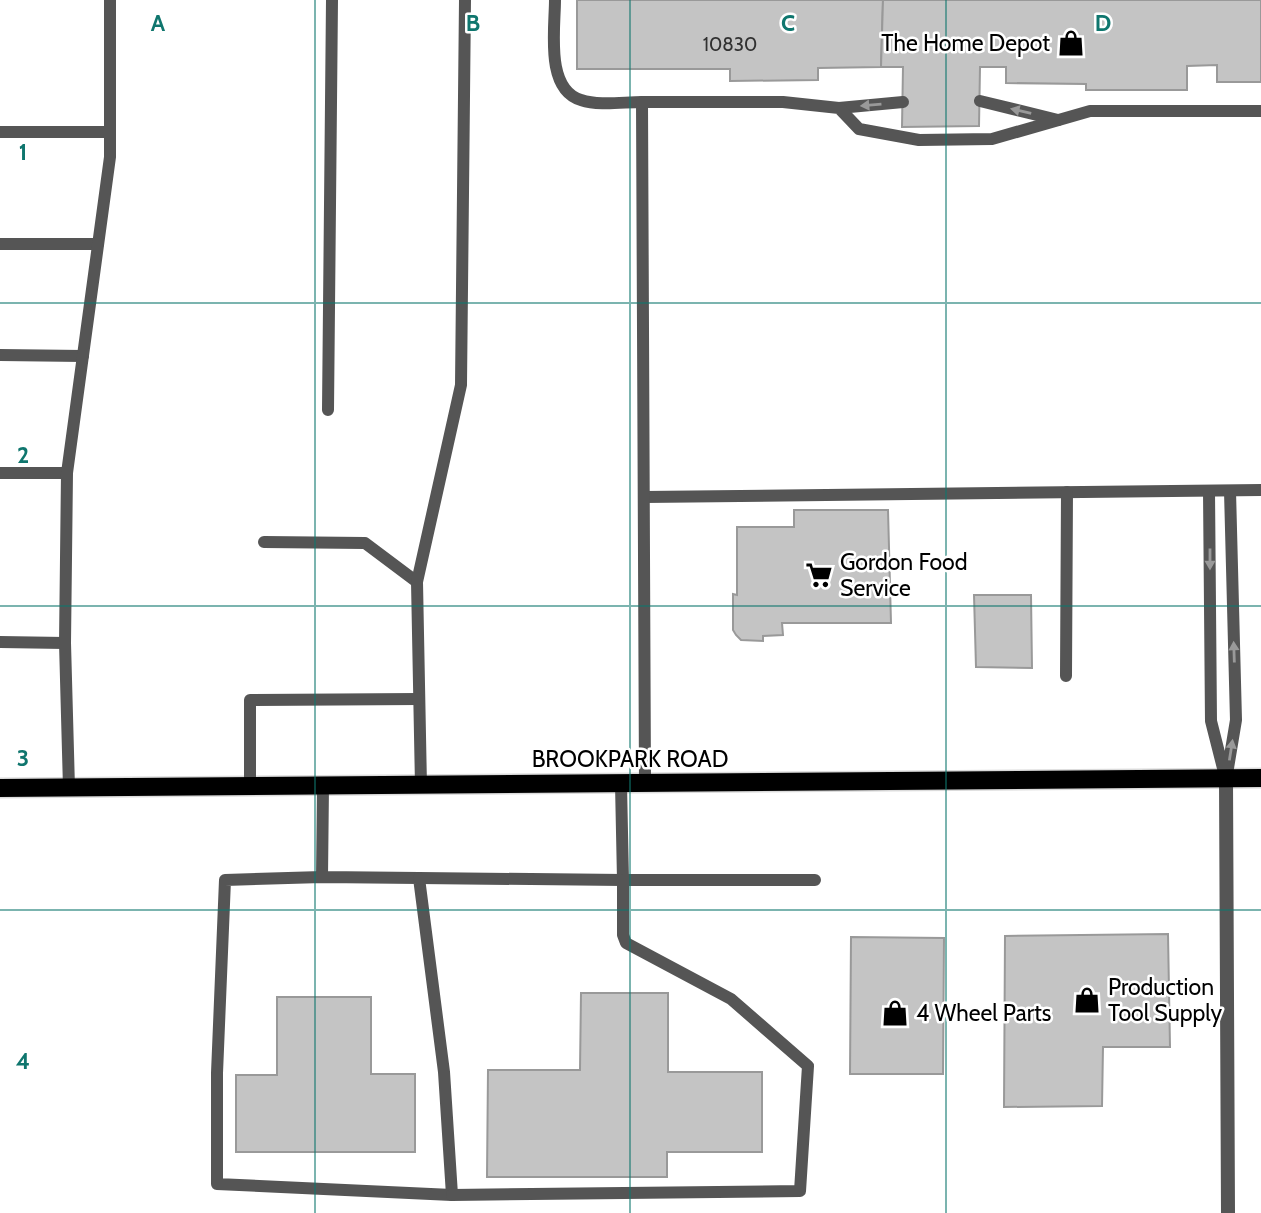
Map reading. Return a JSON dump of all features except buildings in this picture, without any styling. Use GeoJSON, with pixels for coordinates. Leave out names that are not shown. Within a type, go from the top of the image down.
{"type":"FeatureCollection","features":[{"type":"Feature","properties":{"kind":"main road","name":"BROOKPARK ROAD"},"geometry":{"type":"LineString","coordinates":[[0,788],[1261,778]]}},
{"type":"Feature","properties":{"kind":"street"},"geometry":{"type":"LineString","coordinates":[[1226,780],[1228,1213]]}},
{"type":"Feature","properties":{"kind":"lane"},"geometry":{"type":"LineString","coordinates":[[69,788],[65,643],[67,473],[110,157],[110,0]]}},
{"type":"Feature","properties":{"kind":"lane"},"geometry":{"type":"LineString","coordinates":[[328,410],[332,0]]}},
{"type":"Feature","properties":{"kind":"lane"},"geometry":{"type":"LineString","coordinates":[[421,786],[417,582],[461,385],[465,0]]}},
{"type":"Feature","properties":{"kind":"lane"},"geometry":{"type":"LineString","coordinates":[[555,0],[554,63],[561,84],[580,100],[783,102],[839,108],[902,102]]}},
{"type":"Feature","properties":{"kind":"lane"},"geometry":{"type":"LineString","coordinates":[[980,101],[1062,120]]}},
{"type":"Feature","properties":{"kind":"lane"},"geometry":{"type":"LineString","coordinates":[[642,102],[645,784]]}},
{"type":"Feature","properties":{"kind":"lane"},"geometry":{"type":"LineString","coordinates":[[839,108],[859,129],[919,139],[992,139],[1090,111],[1261,111]]}},
{"type":"Feature","properties":{"kind":"lane"},"geometry":{"type":"LineString","coordinates":[[0,132],[110,132]]}},
{"type":"Feature","properties":{"kind":"lane"},"geometry":{"type":"LineString","coordinates":[[0,244],[98,244]]}},
{"type":"Feature","properties":{"kind":"lane"},"geometry":{"type":"LineString","coordinates":[[0,355],[83,356]]}},
{"type":"Feature","properties":{"kind":"lane"},"geometry":{"type":"LineString","coordinates":[[0,473],[67,473]]}},
{"type":"Feature","properties":{"kind":"lane"},"geometry":{"type":"LineString","coordinates":[[644,497],[1261,490]]}},
{"type":"Feature","properties":{"kind":"lane"},"geometry":{"type":"LineString","coordinates":[[1209,491],[1211,720],[1226,780]]}},
{"type":"Feature","properties":{"kind":"lane"},"geometry":{"type":"LineString","coordinates":[[1226,780],[1236,720],[1230,491]]}},
{"type":"Feature","properties":{"kind":"lane"},"geometry":{"type":"LineString","coordinates":[[1066,676],[1067,492]]}},
{"type":"Feature","properties":{"kind":"lane"},"geometry":{"type":"LineString","coordinates":[[264,542],[365,543],[417,582]]}},
{"type":"Feature","properties":{"kind":"lane"},"geometry":{"type":"LineString","coordinates":[[0,642],[65,643]]}},
{"type":"Feature","properties":{"kind":"lane"},"geometry":{"type":"LineString","coordinates":[[250,787],[250,700],[419,699]]}},
{"type":"Feature","properties":{"kind":"lane"},"geometry":{"type":"LineString","coordinates":[[621,784],[622,880],[623,935],[626,943],[731,999],[808,1066],[800,1191],[452,1195],[218,1184],[217,1073],[225,880],[322,877],[622,880],[815,880]]}},
{"type":"Feature","properties":{"kind":"lane"},"geometry":{"type":"LineString","coordinates":[[322,877],[323,786]]}},
{"type":"Feature","properties":{"kind":"lane"},"geometry":{"type":"LineString","coordinates":[[419,878],[444,1072],[452,1195]]}},
{"type":"Feature","properties":{"kind":"place","name":"The Home Depot"},"geometry":{"type":"Point","coordinates":[1071,43]}},
{"type":"Feature","properties":{"kind":"place","name":"Gordon Food Service"},"geometry":{"type":"Point","coordinates":[819,575]}},
{"type":"Feature","properties":{"kind":"place","name":"Production Tool Supply"},"geometry":{"type":"Point","coordinates":[1087,1000]}},
{"type":"Feature","properties":{"kind":"place","name":"4 Wheel Parts"},"geometry":{"type":"Point","coordinates":[895,1013]}}]}
